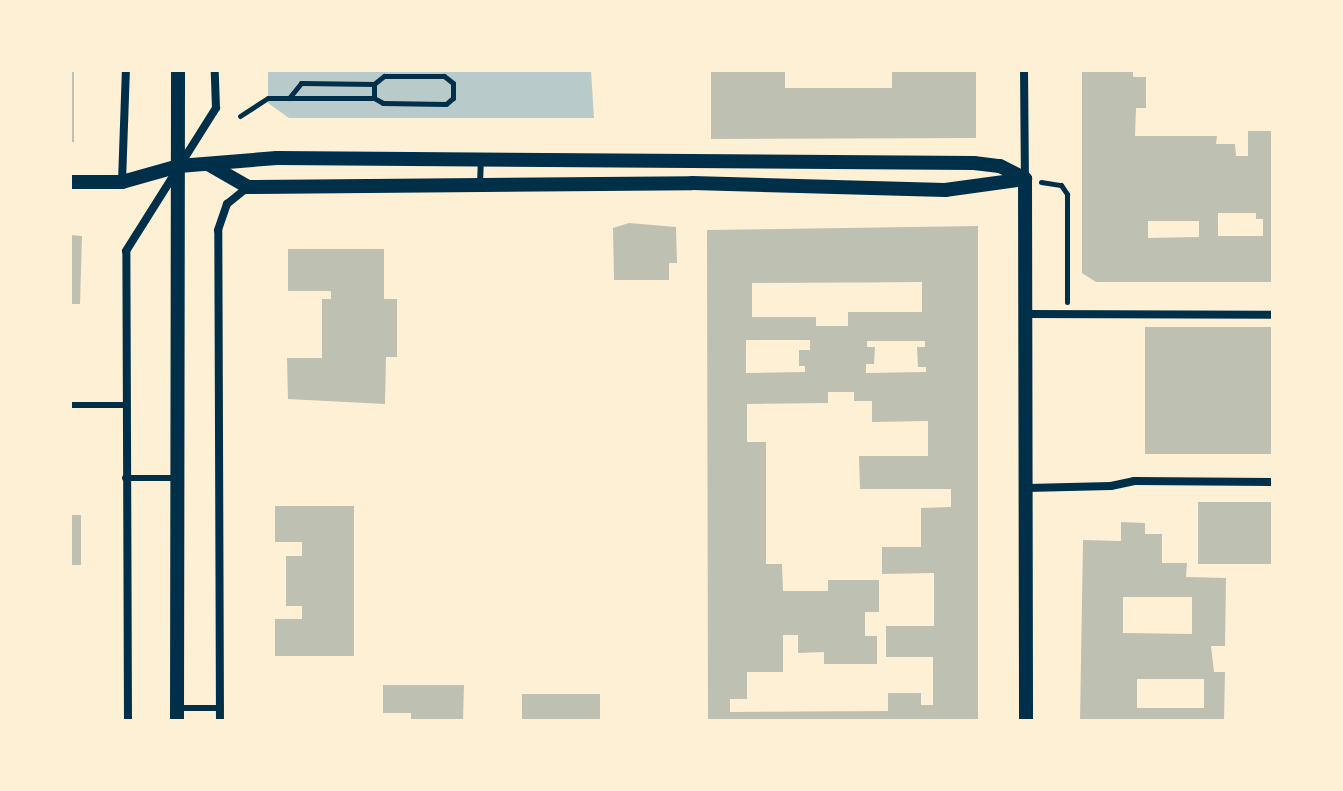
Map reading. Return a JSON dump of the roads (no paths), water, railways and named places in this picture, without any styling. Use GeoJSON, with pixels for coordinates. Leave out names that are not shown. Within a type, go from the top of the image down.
{"type":"FeatureCollection","features":[{"type":"Feature","properties":{"kind":"street"},"geometry":{"type":"LineString","coordinates":[[122,182],[126,70]]}},
{"type":"Feature","properties":{"kind":"street"},"geometry":{"type":"LineString","coordinates":[[177,714],[178,70]]}},
{"type":"Feature","properties":{"kind":"street"},"geometry":{"type":"LineString","coordinates":[[128,721],[124,405],[126,251],[216,108],[215,70]]}},
{"type":"Feature","properties":{"kind":"street"},"geometry":{"type":"LineString","coordinates":[[1024,70],[1026,721]]}},
{"type":"Feature","properties":{"kind":"street"},"geometry":{"type":"LineString","coordinates":[[70,182],[122,182],[179,166],[262,158],[974,163],[1000,166],[1025,179]]}},
{"type":"Feature","properties":{"kind":"street"},"geometry":{"type":"LineString","coordinates":[[208,164],[248,187],[692,183],[945,190],[1025,179]]}},
{"type":"Feature","properties":{"kind":"street"},"geometry":{"type":"LineString","coordinates":[[220,721],[218,230],[227,204],[248,187]]}},
{"type":"Feature","properties":{"kind":"street"},"geometry":{"type":"LineString","coordinates":[[1026,314],[1273,315]]}},
{"type":"Feature","properties":{"kind":"street"},"geometry":{"type":"LineString","coordinates":[[1027,488],[1134,481],[1273,482]]}},
{"type":"Feature","properties":{"kind":"lane"},"geometry":{"type":"LineString","coordinates":[[480,185],[481,160]]}},
{"type":"Feature","properties":{"kind":"lane"},"geometry":{"type":"LineString","coordinates":[[692,161],[692,183]]}},
{"type":"Feature","properties":{"kind":"lane"},"geometry":{"type":"LineString","coordinates":[[70,405],[124,405]]}},
{"type":"Feature","properties":{"kind":"lane"},"geometry":{"type":"LineString","coordinates":[[125,478],[178,478]]}},
{"type":"Feature","properties":{"kind":"lane"},"geometry":{"type":"LineString","coordinates":[[177,714],[220,708]]}}]}
